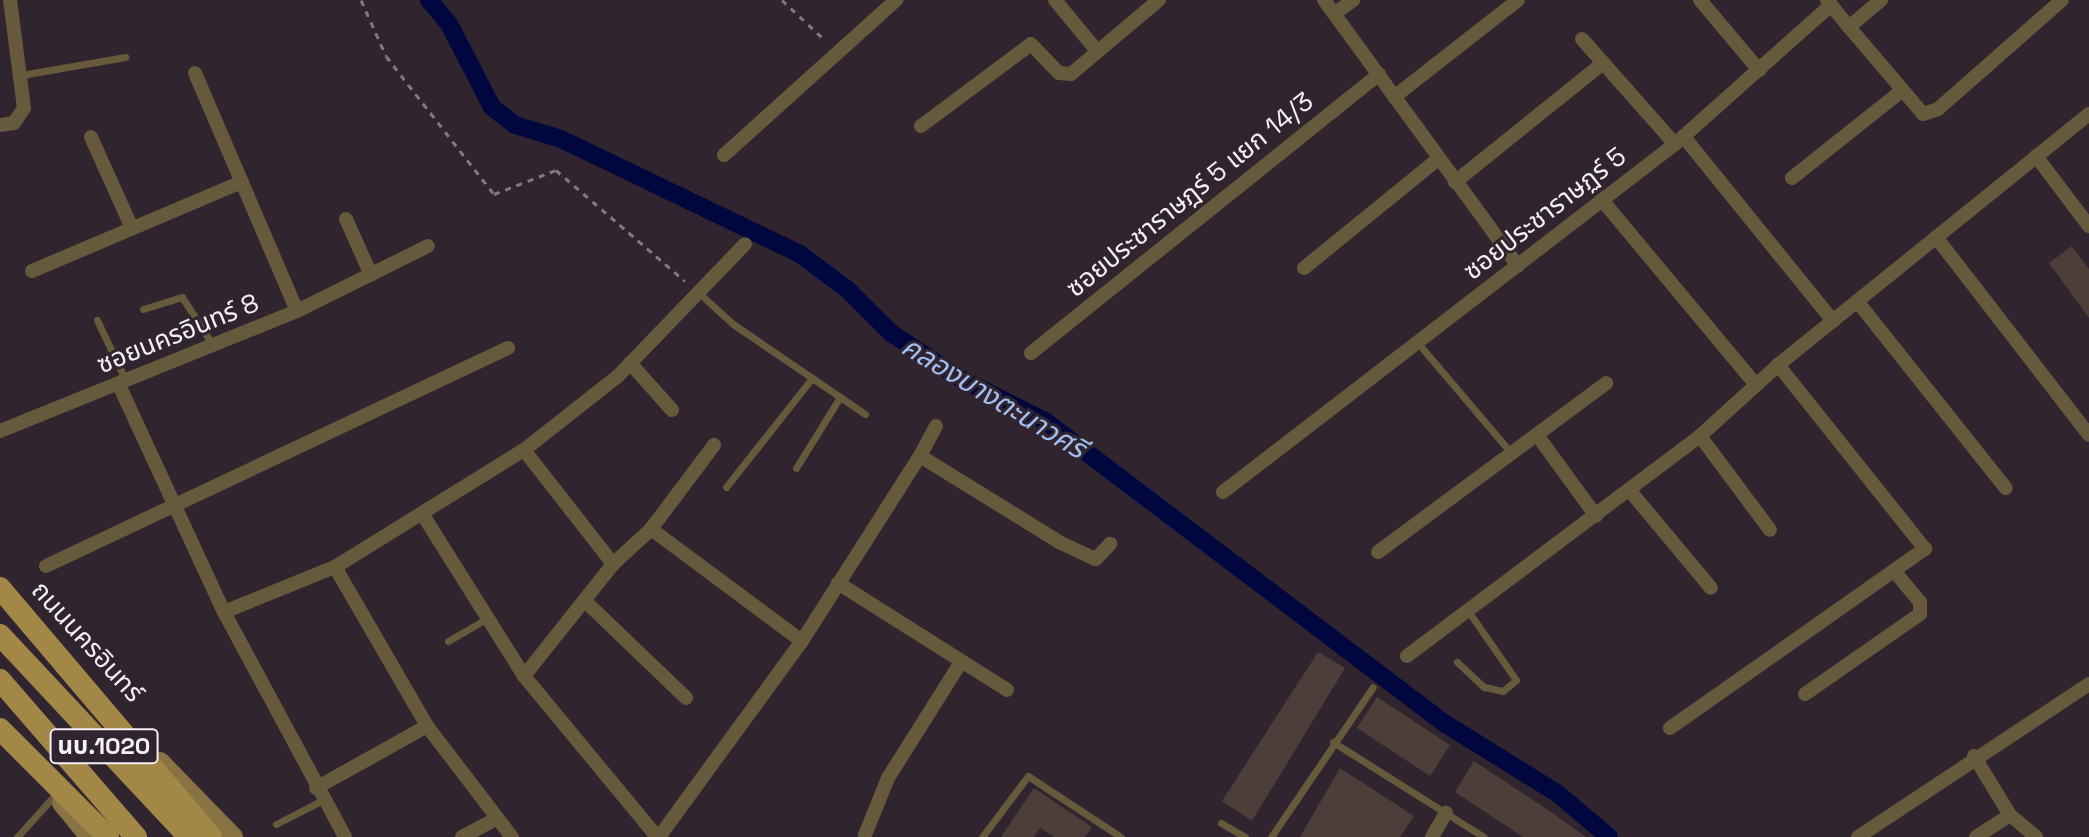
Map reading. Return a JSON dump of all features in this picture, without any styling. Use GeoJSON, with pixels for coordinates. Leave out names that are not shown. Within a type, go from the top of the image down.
{"type":"FeatureCollection","features":[{"type":"Feature","properties":{"kind":"main road","name":"ถนนนครอินทร์"},"geometry":{"type":"LineString","coordinates":[[0,588],[90,691],[233,837]]}},
{"type":"Feature","properties":{"kind":"main road","name":"นบ.1020"},"geometry":{"type":"LineString","coordinates":[[0,635],[189,837]]}},
{"type":"Feature","properties":{"kind":"main road","name":"นบ.1020"},"geometry":{"type":"LineString","coordinates":[[0,680],[136,837]]}},
{"type":"Feature","properties":{"kind":"main road"},"geometry":{"type":"LineString","coordinates":[[90,691],[211,837]]}},
{"type":"Feature","properties":{"kind":"main road"},"geometry":{"type":"LineString","coordinates":[[0,729],[108,837]]}},
{"type":"Feature","properties":{"kind":"main road","name":"นบ.1020"},"geometry":{"type":"LineString","coordinates":[[0,739],[55,795],[90,837]]}},
{"type":"Feature","properties":{"kind":"street"},"geometry":{"type":"LineString","coordinates":[[0,125],[23,117],[10,0]]}},
{"type":"Feature","properties":{"kind":"street"},"geometry":{"type":"LineString","coordinates":[[724,155],[896,0]]}},
{"type":"Feature","properties":{"kind":"street"},"geometry":{"type":"LineString","coordinates":[[1055,0],[1097,51]]}},
{"type":"Feature","properties":{"kind":"street"},"geometry":{"type":"LineString","coordinates":[[921,126],[1031,44],[1065,75],[1159,0]]}},
{"type":"Feature","properties":{"kind":"street"},"geometry":{"type":"LineString","coordinates":[[1324,0],[1437,160],[1518,266]]}},
{"type":"Feature","properties":{"kind":"street"},"geometry":{"type":"LineString","coordinates":[[1334,14],[1353,0]]}},
{"type":"Feature","properties":{"kind":"street"},"geometry":{"type":"LineString","coordinates":[[1394,97],[1518,0]]}},
{"type":"Feature","properties":{"kind":"street"},"geometry":{"type":"LineString","coordinates":[[1700,0],[1759,70]]}},
{"type":"Feature","properties":{"kind":"street"},"geometry":{"type":"LineString","coordinates":[[1849,27],[1881,0]]}},
{"type":"Feature","properties":{"kind":"street"},"geometry":{"type":"LineString","coordinates":[[1792,178],[1899,93],[1923,114],[1938,109],[2062,0]]}},
{"type":"Feature","properties":{"kind":"street","name":"ซอยประชาราษฏร์ 5"},"geometry":{"type":"LineString","coordinates":[[1223,492],[1679,140],[1759,70],[1829,2],[1899,93]]}},
{"type":"Feature","properties":{"kind":"street"},"geometry":{"type":"LineString","coordinates":[[1582,39],[1679,140],[1833,321]]}},
{"type":"Feature","properties":{"kind":"street"},"geometry":{"type":"LineString","coordinates":[[1455,182],[1603,63]]}},
{"type":"Feature","properties":{"kind":"street"},"geometry":{"type":"LineString","coordinates":[[195,73],[297,311]]}},
{"type":"Feature","properties":{"kind":"street","name":"ซอยประชาราษฎร์ 5 แยก 14/3"},"geometry":{"type":"LineString","coordinates":[[1031,353],[1379,74]]}},
{"type":"Feature","properties":{"kind":"street"},"geometry":{"type":"LineString","coordinates":[[1407,656],[1700,436],[1778,365],[2089,114]]}},
{"type":"Feature","properties":{"kind":"street"},"geometry":{"type":"LineString","coordinates":[[91,137],[131,226]]}},
{"type":"Feature","properties":{"kind":"street"},"geometry":{"type":"LineString","coordinates":[[2036,156],[2089,226]]}},
{"type":"Feature","properties":{"kind":"street"},"geometry":{"type":"LineString","coordinates":[[1304,268],[1437,160]]}},
{"type":"Feature","properties":{"kind":"street"},"geometry":{"type":"LineString","coordinates":[[32,271],[131,226],[242,182]]}},
{"type":"Feature","properties":{"kind":"street"},"geometry":{"type":"LineString","coordinates":[[1602,200],[1756,385]]}},
{"type":"Feature","properties":{"kind":"street"},"geometry":{"type":"LineString","coordinates":[[346,219],[371,275]]}},
{"type":"Feature","properties":{"kind":"street"},"geometry":{"type":"LineString","coordinates":[[1936,237],[2089,435]]}},
{"type":"Feature","properties":{"kind":"street"},"geometry":{"type":"LineString","coordinates":[[224,612],[335,567],[524,450],[630,363],[745,244]]}},
{"type":"Feature","properties":{"kind":"street","name":"ซอยนครอินทร์ 8"},"geometry":{"type":"LineString","coordinates":[[0,431],[297,311],[428,246]]}},
{"type":"Feature","properties":{"kind":"street"},"geometry":{"type":"LineString","coordinates":[[1857,301],[2006,488]]}},
{"type":"Feature","properties":{"kind":"street"},"geometry":{"type":"LineString","coordinates":[[46,566],[508,348]]}},
{"type":"Feature","properties":{"kind":"street"},"geometry":{"type":"LineString","coordinates":[[630,363],[672,410]]}},
{"type":"Feature","properties":{"kind":"street"},"geometry":{"type":"LineString","coordinates":[[1670,728],[1895,572],[1925,544],[1778,365]]}},
{"type":"Feature","properties":{"kind":"street"},"geometry":{"type":"LineString","coordinates":[[123,383],[173,504],[224,612],[345,837]]}},
{"type":"Feature","properties":{"kind":"street"},"geometry":{"type":"LineString","coordinates":[[1378,552],[1606,383]]}},
{"type":"Feature","properties":{"kind":"street"},"geometry":{"type":"LineString","coordinates":[[423,515],[524,676],[658,837],[802,641],[936,426]]}},
{"type":"Feature","properties":{"kind":"street"},"geometry":{"type":"LineString","coordinates":[[1537,435],[1596,516]]}},
{"type":"Feature","properties":{"kind":"street"},"geometry":{"type":"LineString","coordinates":[[1700,436],[1770,530]]}},
{"type":"Feature","properties":{"kind":"street"},"geometry":{"type":"LineString","coordinates":[[524,676],[613,564],[651,529],[714,445]]}},
{"type":"Feature","properties":{"kind":"street"},"geometry":{"type":"LineString","coordinates":[[524,450],[613,564]]}},
{"type":"Feature","properties":{"kind":"street"},"geometry":{"type":"LineString","coordinates":[[920,456],[1061,543],[1096,559],[1110,544]]}},
{"type":"Feature","properties":{"kind":"street"},"geometry":{"type":"LineString","coordinates":[[1630,491],[1711,588]]}},
{"type":"Feature","properties":{"kind":"street"},"geometry":{"type":"LineString","coordinates":[[651,529],[802,641]]}},
{"type":"Feature","properties":{"kind":"street"},"geometry":{"type":"LineString","coordinates":[[335,567],[427,726],[512,837]]}},
{"type":"Feature","properties":{"kind":"street"},"geometry":{"type":"LineString","coordinates":[[1805,694],[1920,614],[1920,602],[1895,572]]}},
{"type":"Feature","properties":{"kind":"street"},"geometry":{"type":"LineString","coordinates":[[838,583],[1007,690]]}},
{"type":"Feature","properties":{"kind":"street"},"geometry":{"type":"LineString","coordinates":[[585,601],[686,698]]}},
{"type":"Feature","properties":{"kind":"street"},"geometry":{"type":"LineString","coordinates":[[865,835],[888,778],[961,662]]}},
{"type":"Feature","properties":{"kind":"street"},"geometry":{"type":"LineString","coordinates":[[1858,837],[1974,756],[2089,684]]}},
{"type":"Feature","properties":{"kind":"street"},"geometry":{"type":"LineString","coordinates":[[320,794],[427,726]]}},
{"type":"Feature","properties":{"kind":"street"},"geometry":{"type":"LineString","coordinates":[[1974,756],[2010,815],[2036,837]]}},
{"type":"Feature","properties":{"kind":"street"},"geometry":{"type":"LineString","coordinates":[[1432,837],[1446,813]]}},
{"type":"Feature","properties":{"kind":"street"},"geometry":{"type":"LineString","coordinates":[[1976,837],[2010,815]]}},
{"type":"Feature","properties":{"kind":"street"},"geometry":{"type":"LineString","coordinates":[[462,837],[496,819]]}},
{"type":"Feature","properties":{"kind":"lane"},"geometry":{"type":"LineString","coordinates":[[20,75],[125,57]]}},
{"type":"Feature","properties":{"kind":"lane"},"geometry":{"type":"LineString","coordinates":[[700,294],[865,414]]}},
{"type":"Feature","properties":{"kind":"lane"},"geometry":{"type":"LineString","coordinates":[[143,309],[182,297],[213,346]]}},
{"type":"Feature","properties":{"kind":"lane"},"geometry":{"type":"LineString","coordinates":[[97,320],[123,383]]}},
{"type":"Feature","properties":{"kind":"lane"},"geometry":{"type":"LineString","coordinates":[[1417,342],[1511,453]]}},
{"type":"Feature","properties":{"kind":"lane"},"geometry":{"type":"LineString","coordinates":[[726,487],[812,378]]}},
{"type":"Feature","properties":{"kind":"lane"},"geometry":{"type":"LineString","coordinates":[[796,468],[840,397]]}},
{"type":"Feature","properties":{"kind":"lane"},"geometry":{"type":"LineString","coordinates":[[1457,662],[1484,687],[1503,691],[1516,680],[1468,611]]}},
{"type":"Feature","properties":{"kind":"lane"},"geometry":{"type":"LineString","coordinates":[[448,641],[488,618]]}},
{"type":"Feature","properties":{"kind":"lane"},"geometry":{"type":"LineString","coordinates":[[1271,837],[1373,687]]}},
{"type":"Feature","properties":{"kind":"lane"},"geometry":{"type":"LineString","coordinates":[[1333,742],[1484,837]]}},
{"type":"Feature","properties":{"kind":"lane"},"geometry":{"type":"LineString","coordinates":[[982,837],[1028,776],[1121,837]]}},
{"type":"Feature","properties":{"kind":"lane"},"geometry":{"type":"LineString","coordinates":[[276,824],[320,794]]}},
{"type":"Feature","properties":{"kind":"lane"},"geometry":{"type":"LineString","coordinates":[[17,837],[55,795]]}},
{"type":"Feature","properties":{"kind":"lane"},"geometry":{"type":"LineString","coordinates":[[1221,823],[1245,837]]}},
{"type":"Feature","properties":{"kind":"path"},"geometry":{"type":"LineString","coordinates":[[361,0],[386,56],[494,194],[556,170],[700,294]]}},
{"type":"Feature","properties":{"kind":"path"},"geometry":{"type":"LineString","coordinates":[[782,0],[840,53]]}},
{"type":"Feature","properties":{"kind":"building"},"geometry":{"type":"Polygon","coordinates":[[[2072,246],[2089,269],[2089,318],[2049,263],[2072,246]]]}},
{"type":"Feature","properties":{"kind":"building"},"geometry":{"type":"Polygon","coordinates":[[[1318,652],[1345,668],[1252,821],[1222,801],[1318,652]]]}},
{"type":"Feature","properties":{"kind":"building"},"geometry":{"type":"Polygon","coordinates":[[[1377,697],[1450,745],[1430,776],[1357,728],[1377,697]]]}},
{"type":"Feature","properties":{"kind":"building"},"geometry":{"type":"Polygon","coordinates":[[[1474,761],[1586,837],[1523,837],[1455,792],[1474,761]]]}},
{"type":"Feature","properties":{"kind":"building"},"geometry":{"type":"Polygon","coordinates":[[[1340,768],[1414,816],[1400,837],[1300,837],[1340,768]]]}},
{"type":"Feature","properties":{"kind":"building"},"geometry":{"type":"Polygon","coordinates":[[[1034,788],[1092,827],[1085,837],[1054,837],[1040,828],[1034,837],[1001,837],[1034,788]]]}},
{"type":"Feature","properties":{"kind":"waterway","name":"คลองบางตะนาวศรี"},"geometry":{"type":"LineString","coordinates":[[429,0],[449,24],[492,107],[515,125],[561,139],[800,254],[848,290],[891,333],[961,379],[1045,421],[1444,723],[1557,793],[1609,837]]}}]}
